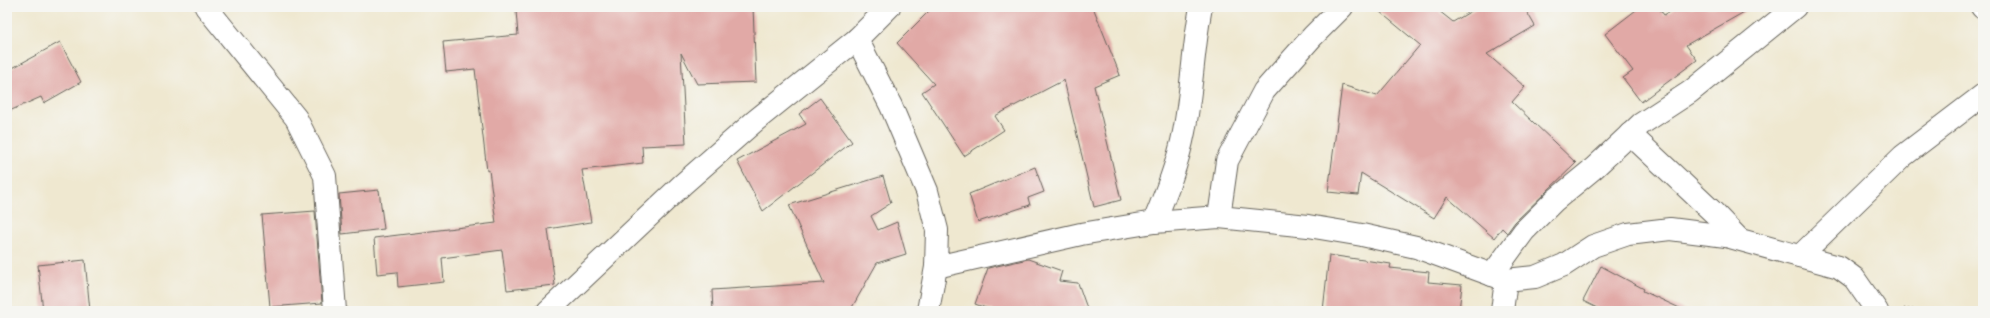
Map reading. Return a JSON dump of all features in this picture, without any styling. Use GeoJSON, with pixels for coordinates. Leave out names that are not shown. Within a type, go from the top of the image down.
{"type":"FeatureCollection","features":[{"type":"Feature","properties":{"kind":"street"},"geometry":{"type":"LineString","coordinates":[[206,7],[296,118],[325,176],[335,311]]}},
{"type":"Feature","properties":{"kind":"street"},"geometry":{"type":"LineString","coordinates":[[548,311],[689,179],[755,121],[857,39],[889,7]]}},
{"type":"Feature","properties":{"kind":"street"},"geometry":{"type":"LineString","coordinates":[[1154,222],[1170,185],[1184,132],[1195,37],[1201,7]]}},
{"type":"Feature","properties":{"kind":"street"},"geometry":{"type":"LineString","coordinates":[[1219,217],[1227,161],[1264,91],[1313,36],[1342,7]]}},
{"type":"Feature","properties":{"kind":"street"},"geometry":{"type":"LineString","coordinates":[[1502,311],[1499,278],[1524,231],[1554,200],[1594,168],[1641,124],[1690,92],[1795,7]]}},
{"type":"Feature","properties":{"kind":"street"},"geometry":{"type":"LineString","coordinates":[[857,39],[891,106],[927,191],[938,230],[936,266],[928,311]]}},
{"type":"Feature","properties":{"kind":"street"},"geometry":{"type":"LineString","coordinates":[[1800,256],[1903,156],[1983,95]]}},
{"type":"Feature","properties":{"kind":"street"},"geometry":{"type":"LineString","coordinates":[[1630,134],[1714,213],[1739,240]]}},
{"type":"Feature","properties":{"kind":"street"},"geometry":{"type":"LineString","coordinates":[[936,266],[1028,245],[1154,222],[1219,217],[1308,226],[1362,235],[1416,247],[1499,278],[1535,277],[1564,264],[1592,246],[1628,234],[1670,229],[1726,236],[1839,266],[1854,278],[1877,311]]}},
{"type":"Feature","properties":{"kind":"path"},"geometry":{"type":"LineString","coordinates":[[1941,311],[1963,311]]}},
{"type":"Feature","properties":{"kind":"building"},"geometry":{"type":"Polygon","coordinates":[[[581,7],[753,7],[756,82],[697,84],[681,53],[686,144],[642,146],[643,163],[582,170],[591,222],[548,229],[555,285],[507,290],[502,250],[442,258],[444,282],[398,287],[397,272],[377,274],[374,238],[496,223],[489,170],[487,171],[475,69],[446,72],[443,42],[518,35],[516,11],[581,7]]]}},
{"type":"Feature","properties":{"kind":"building"},"geometry":{"type":"Polygon","coordinates":[[[933,7],[1093,7],[1120,75],[1094,86],[1121,200],[1094,207],[1064,80],[995,116],[1004,130],[964,156],[922,92],[934,84],[897,43],[933,7]]]}},
{"type":"Feature","properties":{"kind":"building"},"geometry":{"type":"Polygon","coordinates":[[[1374,7],[1434,7],[1453,22],[1478,7],[1524,7],[1535,26],[1487,54],[1525,87],[1512,102],[1576,163],[1515,222],[1507,233],[1502,228],[1494,238],[1447,197],[1434,218],[1361,173],[1358,195],[1328,192],[1342,85],[1377,96],[1420,45],[1374,7]]]}},
{"type":"Feature","properties":{"kind":"building"},"geometry":{"type":"Polygon","coordinates":[[[1640,7],[1658,7],[1664,15],[1678,7],[1753,7],[1686,45],[1697,60],[1641,102],[1623,78],[1633,71],[1605,34],[1640,7]]]}},
{"type":"Feature","properties":{"kind":"building"},"geometry":{"type":"Polygon","coordinates":[[[60,42],[81,82],[44,103],[41,97],[7,112],[7,71],[60,42]]]}},
{"type":"Feature","properties":{"kind":"building"},"geometry":{"type":"Polygon","coordinates":[[[820,98],[852,142],[763,211],[737,161],[806,124],[799,114],[820,98]]]}},
{"type":"Feature","properties":{"kind":"building"},"geometry":{"type":"Polygon","coordinates":[[[1035,167],[1044,192],[1028,198],[1030,205],[978,222],[969,194],[1035,167]]]}},
{"type":"Feature","properties":{"kind":"building"},"geometry":{"type":"Polygon","coordinates":[[[883,176],[891,203],[871,216],[878,230],[897,222],[906,254],[877,263],[850,311],[713,311],[712,290],[824,283],[789,205],[883,176]]]}},
{"type":"Feature","properties":{"kind":"building"},"geometry":{"type":"Polygon","coordinates":[[[379,190],[384,229],[342,234],[339,194],[379,190]]]}},
{"type":"Feature","properties":{"kind":"building"},"geometry":{"type":"Polygon","coordinates":[[[315,211],[322,303],[270,307],[262,215],[315,211]]]}},
{"type":"Feature","properties":{"kind":"building"},"geometry":{"type":"Polygon","coordinates":[[[1329,255],[1391,264],[1390,268],[1429,272],[1428,282],[1462,285],[1459,311],[1323,311],[1329,255]]]}},
{"type":"Feature","properties":{"kind":"building"},"geometry":{"type":"Polygon","coordinates":[[[1028,259],[1062,271],[1059,281],[1078,283],[1088,311],[994,311],[975,304],[988,268],[1028,259]]]}},
{"type":"Feature","properties":{"kind":"building"},"geometry":{"type":"Polygon","coordinates":[[[85,260],[90,311],[43,311],[38,265],[85,260]]]}},
{"type":"Feature","properties":{"kind":"building"},"geometry":{"type":"Polygon","coordinates":[[[1601,266],[1644,289],[1643,291],[1686,311],[1603,311],[1583,301],[1601,266]]]}}]}
